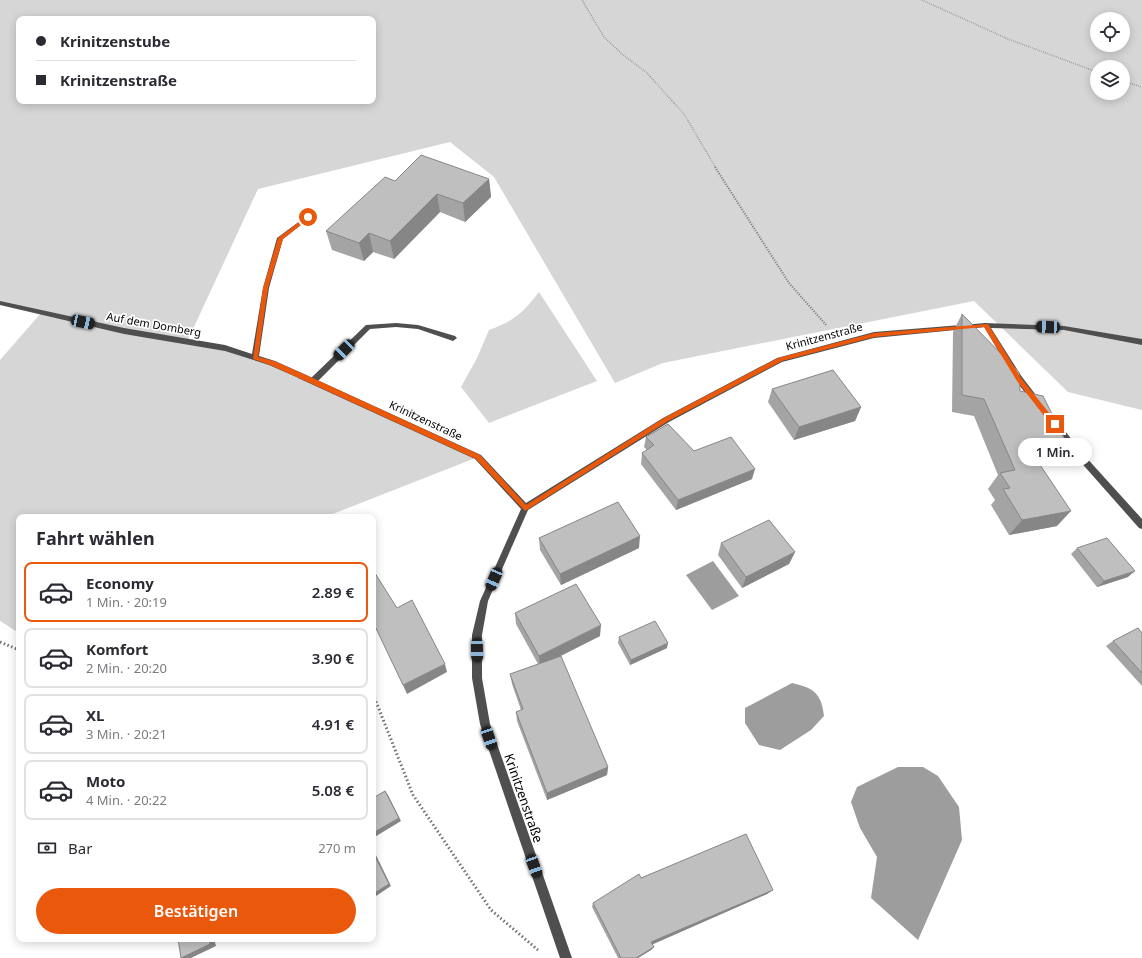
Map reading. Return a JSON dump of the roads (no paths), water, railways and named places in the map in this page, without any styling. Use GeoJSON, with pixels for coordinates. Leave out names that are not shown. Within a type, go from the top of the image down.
{"type":"FeatureCollection","features":[{"type":"Feature","properties":{"kind":"street"},"geometry":{"type":"LineString","coordinates":[[255,358],[266,288],[280,238],[308,217]]}},
{"type":"Feature","properties":{"kind":"street","name":"Auf dem Domberg"},"geometry":{"type":"LineString","coordinates":[[0,303],[124,331],[225,348],[272,363],[301,376]]}},
{"type":"Feature","properties":{"kind":"street"},"geometry":{"type":"LineString","coordinates":[[313,381],[368,327],[396,325],[418,327],[453,338]]}},
{"type":"Feature","properties":{"kind":"street"},"geometry":{"type":"LineString","coordinates":[[986,325],[1019,379],[1082,457],[1142,525]]}},
{"type":"Feature","properties":{"kind":"street","name":"Krinitzenstraße"},"geometry":{"type":"LineString","coordinates":[[566,958],[484,724],[477,678],[477,635],[484,601],[525,508],[666,420],[780,360],[842,343],[874,335],[986,325],[1064,328],[1142,342]]}},
{"type":"Feature","properties":{"kind":"street","name":"Krinitzenstraße"},"geometry":{"type":"LineString","coordinates":[[301,376],[478,457],[525,508]]}}]}
